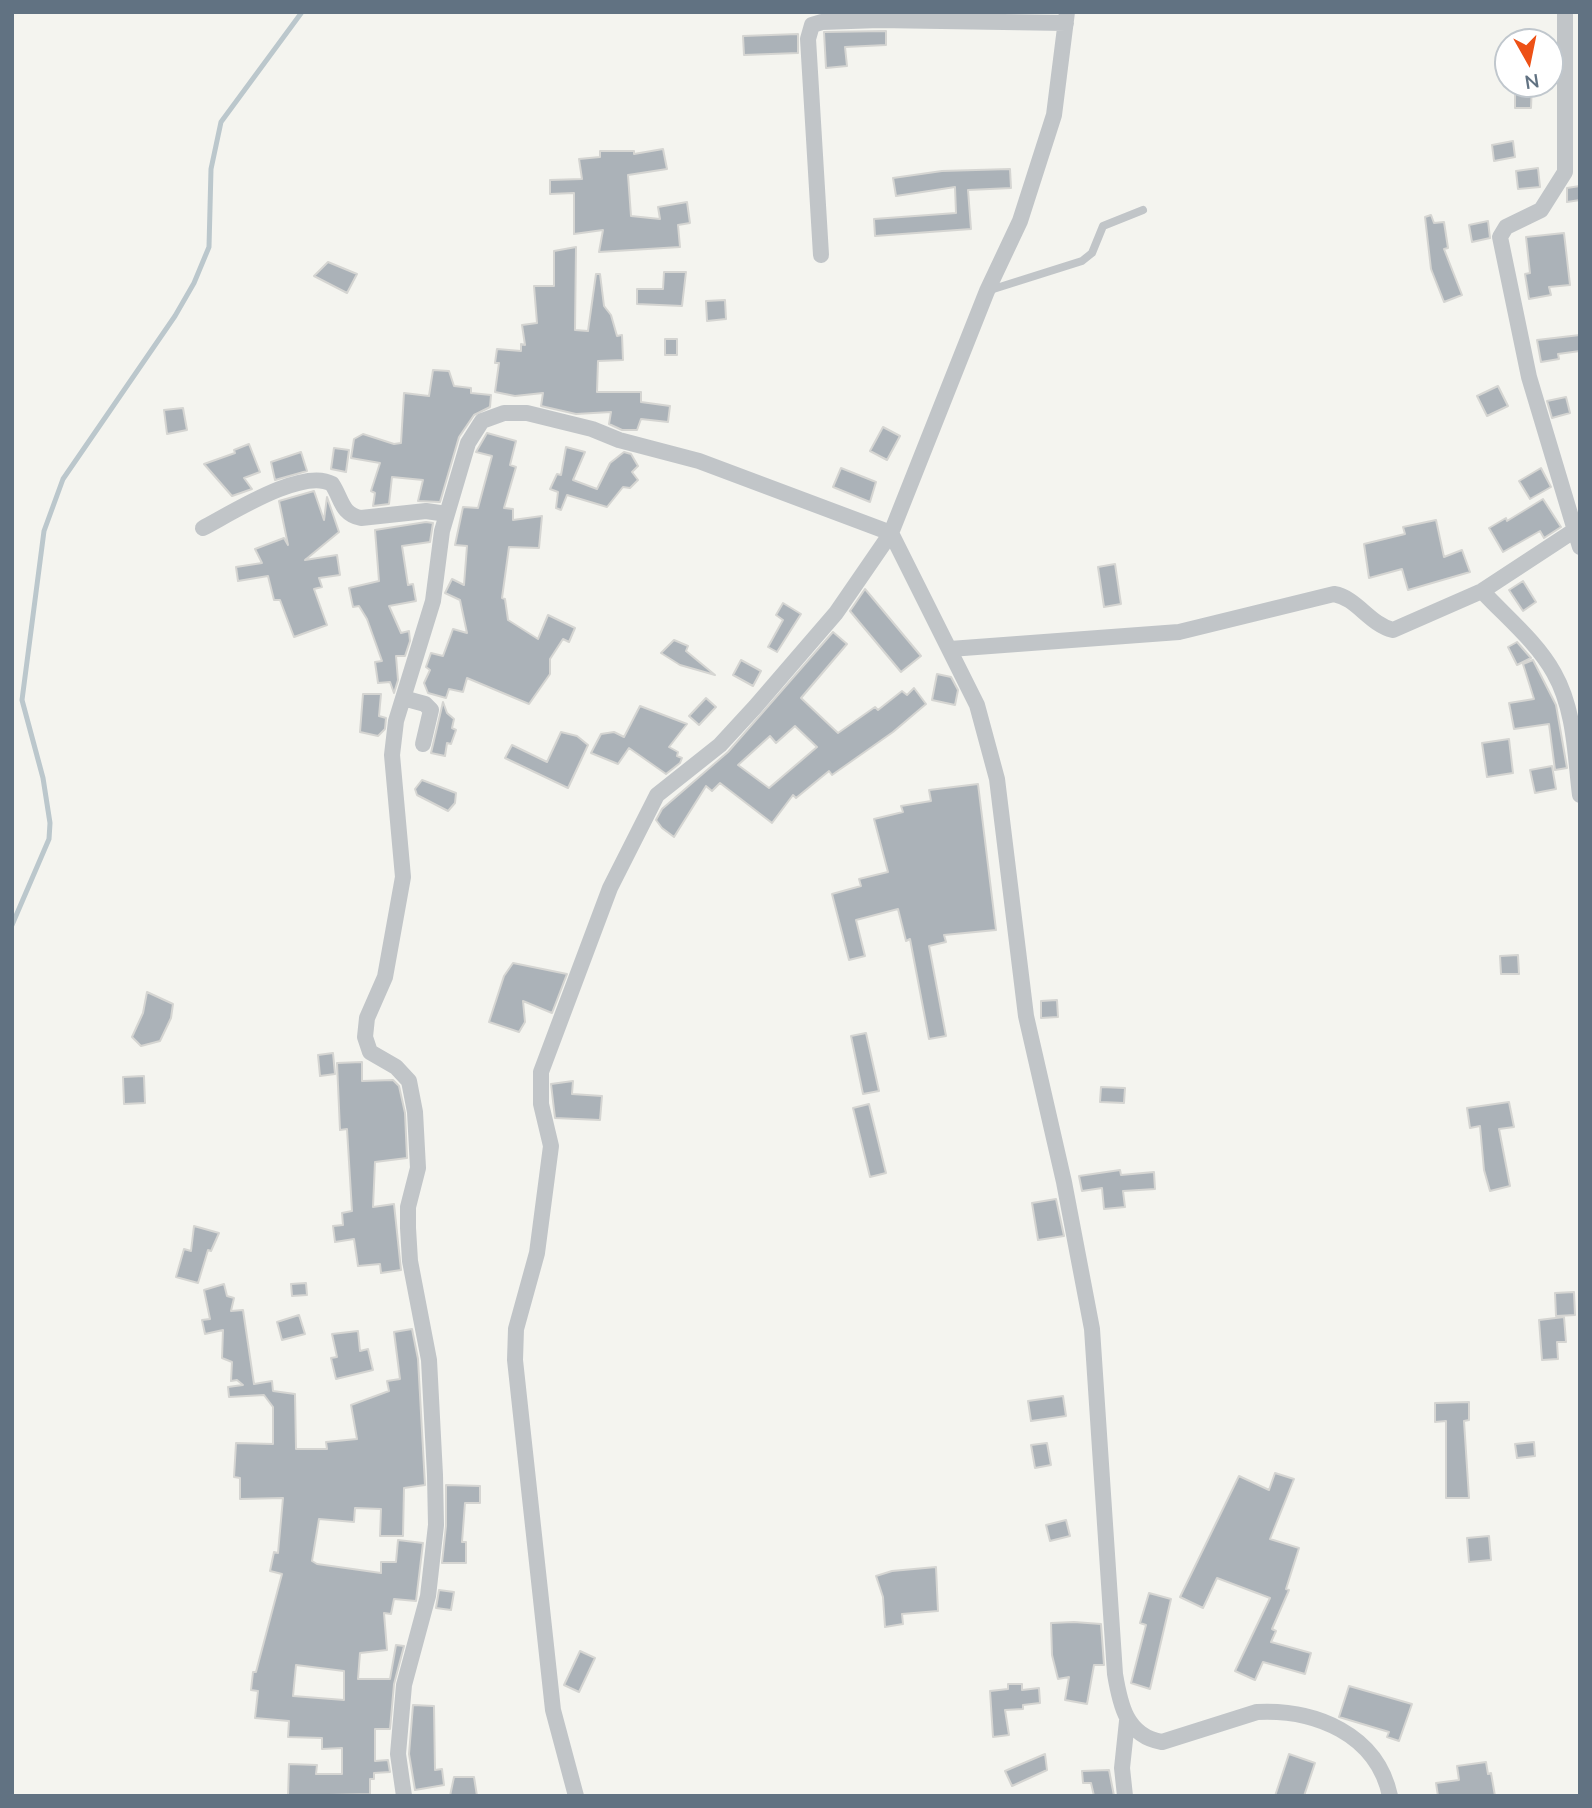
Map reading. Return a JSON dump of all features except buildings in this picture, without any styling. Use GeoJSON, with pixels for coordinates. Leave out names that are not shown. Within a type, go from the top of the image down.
{"type":"FeatureCollection","features":[{"type":"Feature","properties":{"kind":"street"},"geometry":{"type":"LineString","coordinates":[[1565,12],[1565,172],[1541,210],[1506,227],[1500,237],[1529,377],[1580,547]]}},
{"type":"Feature","properties":{"kind":"street"},"geometry":{"type":"LineString","coordinates":[[576,1796],[553,1710],[515,1360],[516,1329],[537,1253],[551,1146],[541,1104],[541,1072],[610,888],[657,795],[720,745],[755,707],[836,613],[891,533],[987,291],[1020,221],[1054,115],[1066,18],[879,16],[812,25],[810,32],[821,255]]}},
{"type":"Feature","properties":{"kind":"street"},"geometry":{"type":"LineString","coordinates":[[404,1796],[398,1754],[404,1685],[428,1596],[436,1525],[435,1475],[429,1360],[410,1261],[408,1207],[418,1168],[411,1088],[396,1067],[370,1052],[365,1037],[367,1018],[385,978],[403,877],[392,755],[403,698],[433,601],[442,531],[468,443],[476,428],[495,415],[514,412],[592,429],[619,440],[699,461],[891,533],[977,705],[997,779],[1026,1016],[1064,1182],[1092,1329],[1115,1674],[1127,1721],[1122,1768],[1125,1796]]}},
{"type":"Feature","properties":{"kind":"street"},"geometry":{"type":"LineString","coordinates":[[203,528],[278,489],[313,480],[332,484],[351,516],[426,511],[447,514]]}},
{"type":"Feature","properties":{"kind":"street"},"geometry":{"type":"LineString","coordinates":[[950,649],[1179,632],[1334,594],[1343,596],[1375,624],[1393,630],[1482,591],[1575,530]]}},
{"type":"Feature","properties":{"kind":"street"},"geometry":{"type":"LineString","coordinates":[[1482,591],[1537,649],[1554,672],[1570,718],[1580,795]]}},
{"type":"Feature","properties":{"kind":"street"},"geometry":{"type":"LineString","coordinates":[[403,698],[425,704],[431,710],[423,744]]}},
{"type":"Feature","properties":{"kind":"street"},"geometry":{"type":"LineString","coordinates":[[1127,1721],[1146,1738],[1162,1742],[1257,1712],[1273,1711],[1325,1721],[1355,1738],[1376,1761],[1390,1796]]}},
{"type":"Feature","properties":{"kind":"lane"},"geometry":{"type":"LineString","coordinates":[[987,291],[1082,261],[1092,253],[1103,226],[1143,211]]}},
{"type":"Feature","properties":{"kind":"waterway"},"geometry":{"type":"LineString","coordinates":[[12,925],[49,839],[50,823],[43,778],[22,700],[44,531],[63,479],[175,316],[194,283],[209,247],[211,169],[221,122],[302,12]]}}]}
